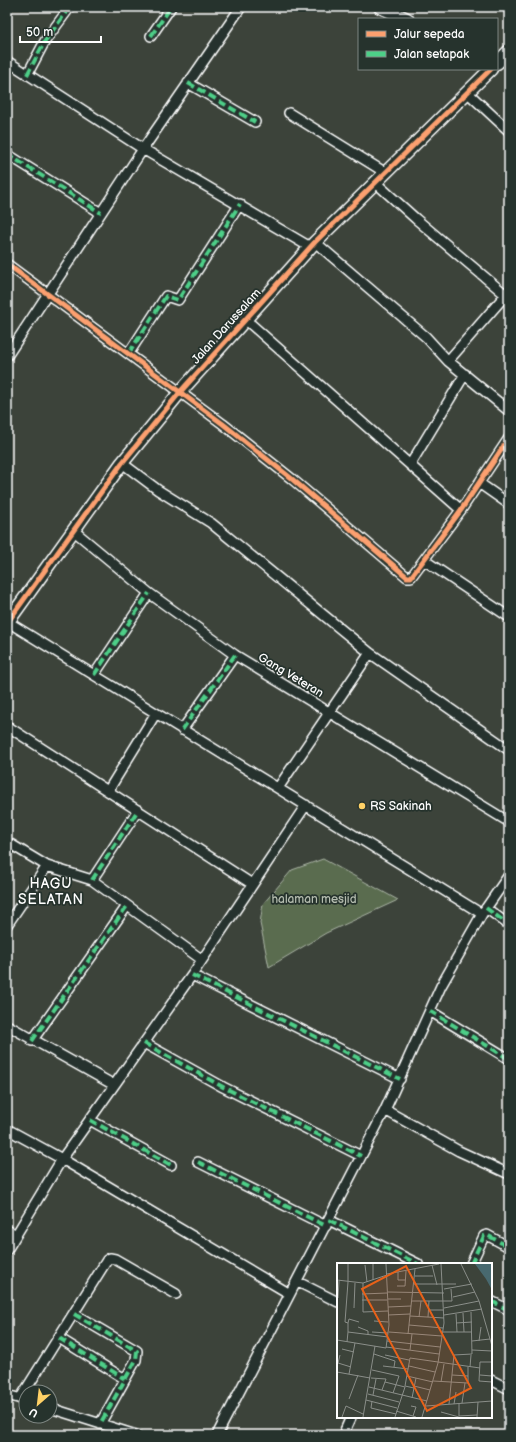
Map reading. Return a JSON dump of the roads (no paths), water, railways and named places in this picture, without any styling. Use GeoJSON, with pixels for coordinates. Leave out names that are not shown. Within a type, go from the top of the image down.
{"type":"FeatureCollection","features":[{"type":"Feature","properties":{"kind":"street"},"geometry":{"type":"LineString","coordinates":[[27,75],[45,41],[70,7]]}},
{"type":"Feature","properties":{"kind":"street"},"geometry":{"type":"LineString","coordinates":[[151,36],[170,7]]}},
{"type":"Feature","properties":{"kind":"street"},"geometry":{"type":"LineString","coordinates":[[7,356],[143,148],[241,7]]}},
{"type":"Feature","properties":{"kind":"street"},"geometry":{"type":"LineString","coordinates":[[380,7],[405,18]]}},
{"type":"Feature","properties":{"kind":"street","name":"Jalan Darussalam"},"geometry":{"type":"LineString","coordinates":[[498,61],[509,52]]}},
{"type":"Feature","properties":{"kind":"street"},"geometry":{"type":"LineString","coordinates":[[7,61],[143,148],[312,244],[426,337],[448,361],[509,411]]}},
{"type":"Feature","properties":{"kind":"street","name":"Jalan Darussalam"},"geometry":{"type":"LineString","coordinates":[[7,622],[122,463],[181,391],[312,244],[376,183],[489,70]]}},
{"type":"Feature","properties":{"kind":"street"},"geometry":{"type":"LineString","coordinates":[[188,83],[255,122]]}},
{"type":"Feature","properties":{"kind":"street"},"geometry":{"type":"LineString","coordinates":[[467,92],[509,131]]}},
{"type":"Feature","properties":{"kind":"street"},"geometry":{"type":"LineString","coordinates":[[290,113],[386,173]]}},
{"type":"Feature","properties":{"kind":"street"},"geometry":{"type":"LineString","coordinates":[[7,154],[101,213]]}},
{"type":"Feature","properties":{"kind":"street"},"geometry":{"type":"LineString","coordinates":[[376,183],[416,220],[508,293],[448,361]]}},
{"type":"Feature","properties":{"kind":"street"},"geometry":{"type":"LineString","coordinates":[[129,353],[166,296],[178,300],[240,204]]}},
{"type":"Feature","properties":{"kind":"street"},"geometry":{"type":"LineString","coordinates":[[7,264],[181,391],[292,479],[403,574],[411,577],[461,510],[509,438]]}},
{"type":"Feature","properties":{"kind":"street"},"geometry":{"type":"LineString","coordinates":[[245,319],[461,510]]}},
{"type":"Feature","properties":{"kind":"street"},"geometry":{"type":"LineString","coordinates":[[410,465],[465,374]]}},
{"type":"Feature","properties":{"kind":"street"},"geometry":{"type":"LineString","coordinates":[[122,463],[158,490],[211,524],[370,653],[509,750]]}},
{"type":"Feature","properties":{"kind":"street"},"geometry":{"type":"LineString","coordinates":[[479,483],[509,504]]}},
{"type":"Feature","properties":{"kind":"street","name":"Gang Veteran"},"geometry":{"type":"LineString","coordinates":[[73,530],[149,593],[235,656],[509,822]]}},
{"type":"Feature","properties":{"kind":"street"},"geometry":{"type":"LineString","coordinates":[[424,560],[509,617]]}},
{"type":"Feature","properties":{"kind":"street"},"geometry":{"type":"LineString","coordinates":[[94,674],[149,593]]}},
{"type":"Feature","properties":{"kind":"street"},"geometry":{"type":"LineString","coordinates":[[7,622],[306,805],[509,925]]}},
{"type":"Feature","properties":{"kind":"street"},"geometry":{"type":"LineString","coordinates":[[278,788],[328,712],[370,653]]}},
{"type":"Feature","properties":{"kind":"street"},"geometry":{"type":"LineString","coordinates":[[182,730],[235,656]]}},
{"type":"Feature","properties":{"kind":"street"},"geometry":{"type":"LineString","coordinates":[[108,791],[156,714]]}},
{"type":"Feature","properties":{"kind":"street"},"geometry":{"type":"LineString","coordinates":[[7,726],[252,884]]}},
{"type":"Feature","properties":{"kind":"street"},"geometry":{"type":"LineString","coordinates":[[7,1250],[62,1160],[192,975],[201,959],[306,805]]}},
{"type":"Feature","properties":{"kind":"street"},"geometry":{"type":"LineString","coordinates":[[92,880],[138,810]]}},
{"type":"Feature","properties":{"kind":"street"},"geometry":{"type":"LineString","coordinates":[[7,842],[47,866],[92,880],[201,959]]}},
{"type":"Feature","properties":{"kind":"street"},"geometry":{"type":"LineString","coordinates":[[7,925],[47,866]]}},
{"type":"Feature","properties":{"kind":"street"},"geometry":{"type":"LineString","coordinates":[[217,1435],[290,1294],[298,1282],[385,1110],[441,986],[484,911],[509,875]]}},
{"type":"Feature","properties":{"kind":"street"},"geometry":{"type":"LineString","coordinates":[[32,1041],[128,906]]}},
{"type":"Feature","properties":{"kind":"street"},"geometry":{"type":"LineString","coordinates":[[192,975],[400,1079]]}},
{"type":"Feature","properties":{"kind":"street"},"geometry":{"type":"LineString","coordinates":[[430,1011],[509,1059]]}},
{"type":"Feature","properties":{"kind":"street"},"geometry":{"type":"LineString","coordinates":[[7,1026],[114,1085]]}},
{"type":"Feature","properties":{"kind":"street"},"geometry":{"type":"LineString","coordinates":[[144,1043],[223,1087],[361,1156]]}},
{"type":"Feature","properties":{"kind":"street"},"geometry":{"type":"LineString","coordinates":[[385,1110],[459,1151],[509,1174]]}},
{"type":"Feature","properties":{"kind":"street"},"geometry":{"type":"LineString","coordinates":[[90,1120],[171,1165]]}},
{"type":"Feature","properties":{"kind":"street"},"geometry":{"type":"LineString","coordinates":[[7,1129],[290,1294]]}},
{"type":"Feature","properties":{"kind":"street"},"geometry":{"type":"LineString","coordinates":[[198,1162],[416,1263]]}},
{"type":"Feature","properties":{"kind":"street"},"geometry":{"type":"LineString","coordinates":[[7,1230],[16,1235]]}},
{"type":"Feature","properties":{"kind":"street"},"geometry":{"type":"LineString","coordinates":[[472,1263],[486,1235],[509,1247]]}},
{"type":"Feature","properties":{"kind":"street"},"geometry":{"type":"LineString","coordinates":[[32,1384],[105,1262],[110,1258],[176,1294]]}},
{"type":"Feature","properties":{"kind":"street"},"geometry":{"type":"LineString","coordinates":[[298,1282],[337,1302]]}},
{"type":"Feature","properties":{"kind":"street"},"geometry":{"type":"LineString","coordinates":[[492,1302],[509,1310]]}},
{"type":"Feature","properties":{"kind":"street"},"geometry":{"type":"LineString","coordinates":[[74,1314],[137,1351],[136,1360],[100,1424]]}},
{"type":"Feature","properties":{"kind":"street"},"geometry":{"type":"LineString","coordinates":[[59,1338],[126,1379]]}},
{"type":"Feature","properties":{"kind":"street"},"geometry":{"type":"LineString","coordinates":[[492,1380],[509,1389]]}},
{"type":"Feature","properties":{"kind":"street"},"geometry":{"type":"LineString","coordinates":[[7,1395],[18,1398]]}},
{"type":"Feature","properties":{"kind":"street"},"geometry":{"type":"LineString","coordinates":[[58,1411],[136,1435]]}},
{"type":"Feature","properties":{"kind":"street"},"geometry":{"type":"LineString","coordinates":[[343,1435],[352,1418]]}},
{"type":"Feature","properties":{"kind":"place","name":"RS Sakinah"},"geometry":{"type":"Point","coordinates":[362,806]}},
{"type":"Feature","properties":{"kind":"district","name":"HAGU SELATAN"},"geometry":{"type":"Point","coordinates":[51,892]}},
{"type":"Feature","properties":{"kind":"park label","name":"halaman mesjid"},"geometry":{"type":"Point","coordinates":[314,899]}}]}
